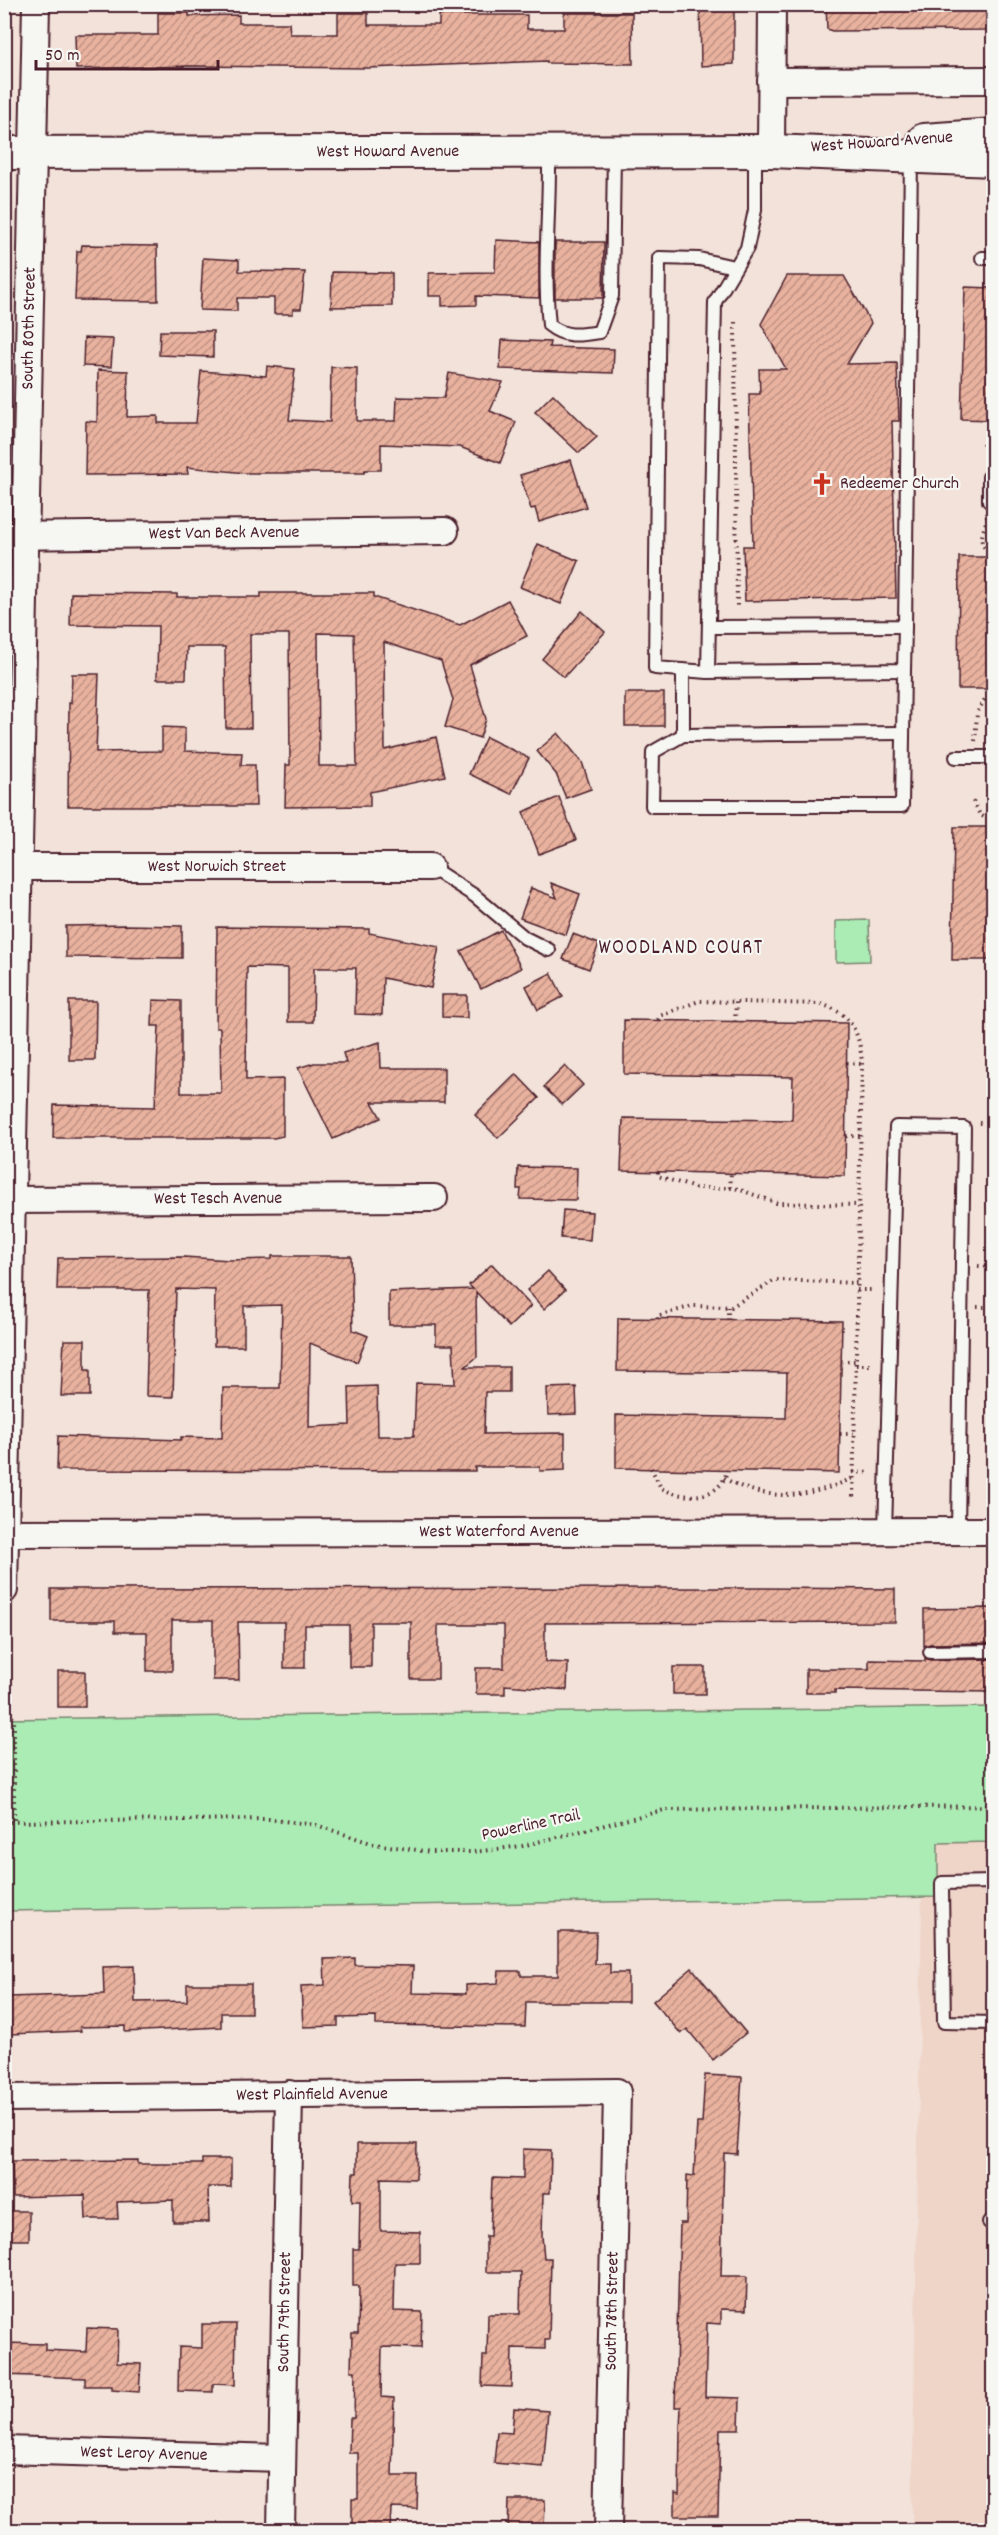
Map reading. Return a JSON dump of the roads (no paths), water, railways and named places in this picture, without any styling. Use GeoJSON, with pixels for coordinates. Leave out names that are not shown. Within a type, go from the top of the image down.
{"type":"FeatureCollection","features":[{"type":"Feature","properties":{"kind":"street","name":"South 80th Street"},"geometry":{"type":"LineString","coordinates":[[4,1590],[19,153],[36,4]]}},
{"type":"Feature","properties":{"kind":"street"},"geometry":{"type":"LineString","coordinates":[[763,151],[771,81],[772,4]]}},
{"type":"Feature","properties":{"kind":"street"},"geometry":{"type":"LineString","coordinates":[[771,81],[993,80]]}},
{"type":"Feature","properties":{"kind":"street","name":"West Howard Avenue"},"geometry":{"type":"LineString","coordinates":[[763,151],[993,135]]}},
{"type":"Feature","properties":{"kind":"street","name":"West Howard Avenue"},"geometry":{"type":"LineString","coordinates":[[19,153],[763,151],[993,160]]}},
{"type":"Feature","properties":{"kind":"street","name":"West Van Beck Avenue"},"geometry":{"type":"LineString","coordinates":[[14,536],[445,531]]}},
{"type":"Feature","properties":{"kind":"street","name":"West Norwich Street"},"geometry":{"type":"LineString","coordinates":[[11,867],[430,867]]}},
{"type":"Feature","properties":{"kind":"street","name":"West Tesch Avenue"},"geometry":{"type":"LineString","coordinates":[[9,1200],[434,1198]]}},
{"type":"Feature","properties":{"kind":"street","name":"West Waterford Avenue"},"geometry":{"type":"LineString","coordinates":[[5,1533],[993,1530]]}},
{"type":"Feature","properties":{"kind":"street","name":"West Plainfield Avenue"},"geometry":{"type":"LineString","coordinates":[[4,2098],[617,2092]]}},
{"type":"Feature","properties":{"kind":"street","name":"South 78th Street"},"geometry":{"type":"LineString","coordinates":[[608,2530],[617,2092]]}},
{"type":"Feature","properties":{"kind":"street","name":"South 79th Street"},"geometry":{"type":"LineString","coordinates":[[281,2530],[289,2094]]}},
{"type":"Feature","properties":{"kind":"street","name":"West Leroy Avenue"},"geometry":{"type":"LineString","coordinates":[[4,2450],[282,2458]]}},
{"type":"Feature","properties":{"kind":"lane"},"geometry":{"type":"LineString","coordinates":[[708,672],[716,302],[734,267],[747,248],[763,151]]}},
{"type":"Feature","properties":{"kind":"lane"},"geometry":{"type":"LineString","coordinates":[[549,152],[550,200],[546,297],[549,325],[561,334],[577,336],[599,332],[612,296],[614,152]]}},
{"type":"Feature","properties":{"kind":"lane"},"geometry":{"type":"LineString","coordinates":[[903,733],[683,735],[653,752],[652,806],[903,806],[911,157]]}},
{"type":"Feature","properties":{"kind":"lane"},"geometry":{"type":"LineString","coordinates":[[734,267],[699,259],[659,258],[655,668],[708,672],[904,670]]}},
{"type":"Feature","properties":{"kind":"lane"},"geometry":{"type":"LineString","coordinates":[[993,477],[989,477],[989,501],[993,502]]}},
{"type":"Feature","properties":{"kind":"lane"},"geometry":{"type":"LineString","coordinates":[[710,627],[905,626]]}},
{"type":"Feature","properties":{"kind":"lane"},"geometry":{"type":"LineString","coordinates":[[683,670],[683,735]]}},
{"type":"Feature","properties":{"kind":"lane"},"geometry":{"type":"LineString","coordinates":[[956,757],[993,757]]}},
{"type":"Feature","properties":{"kind":"lane"},"geometry":{"type":"LineString","coordinates":[[430,867],[475,896],[525,938],[549,950]]}},
{"type":"Feature","properties":{"kind":"lane"},"geometry":{"type":"LineString","coordinates":[[885,1532],[896,1127],[964,1128],[958,1531]]}},
{"type":"Feature","properties":{"kind":"lane"},"geometry":{"type":"LineString","coordinates":[[930,1652],[993,1651]]}},
{"type":"Feature","properties":{"kind":"lane"},"geometry":{"type":"LineString","coordinates":[[993,1882],[942,1883],[944,2022],[993,2023]]}},
{"type":"Feature","properties":{"kind":"place","name":"Redeemer Church"},"geometry":{"type":"Point","coordinates":[822,484]}},
{"type":"Feature","properties":{"kind":"district","name":"WOODLAND COURT"},"geometry":{"type":"Point","coordinates":[681,949]}}]}
